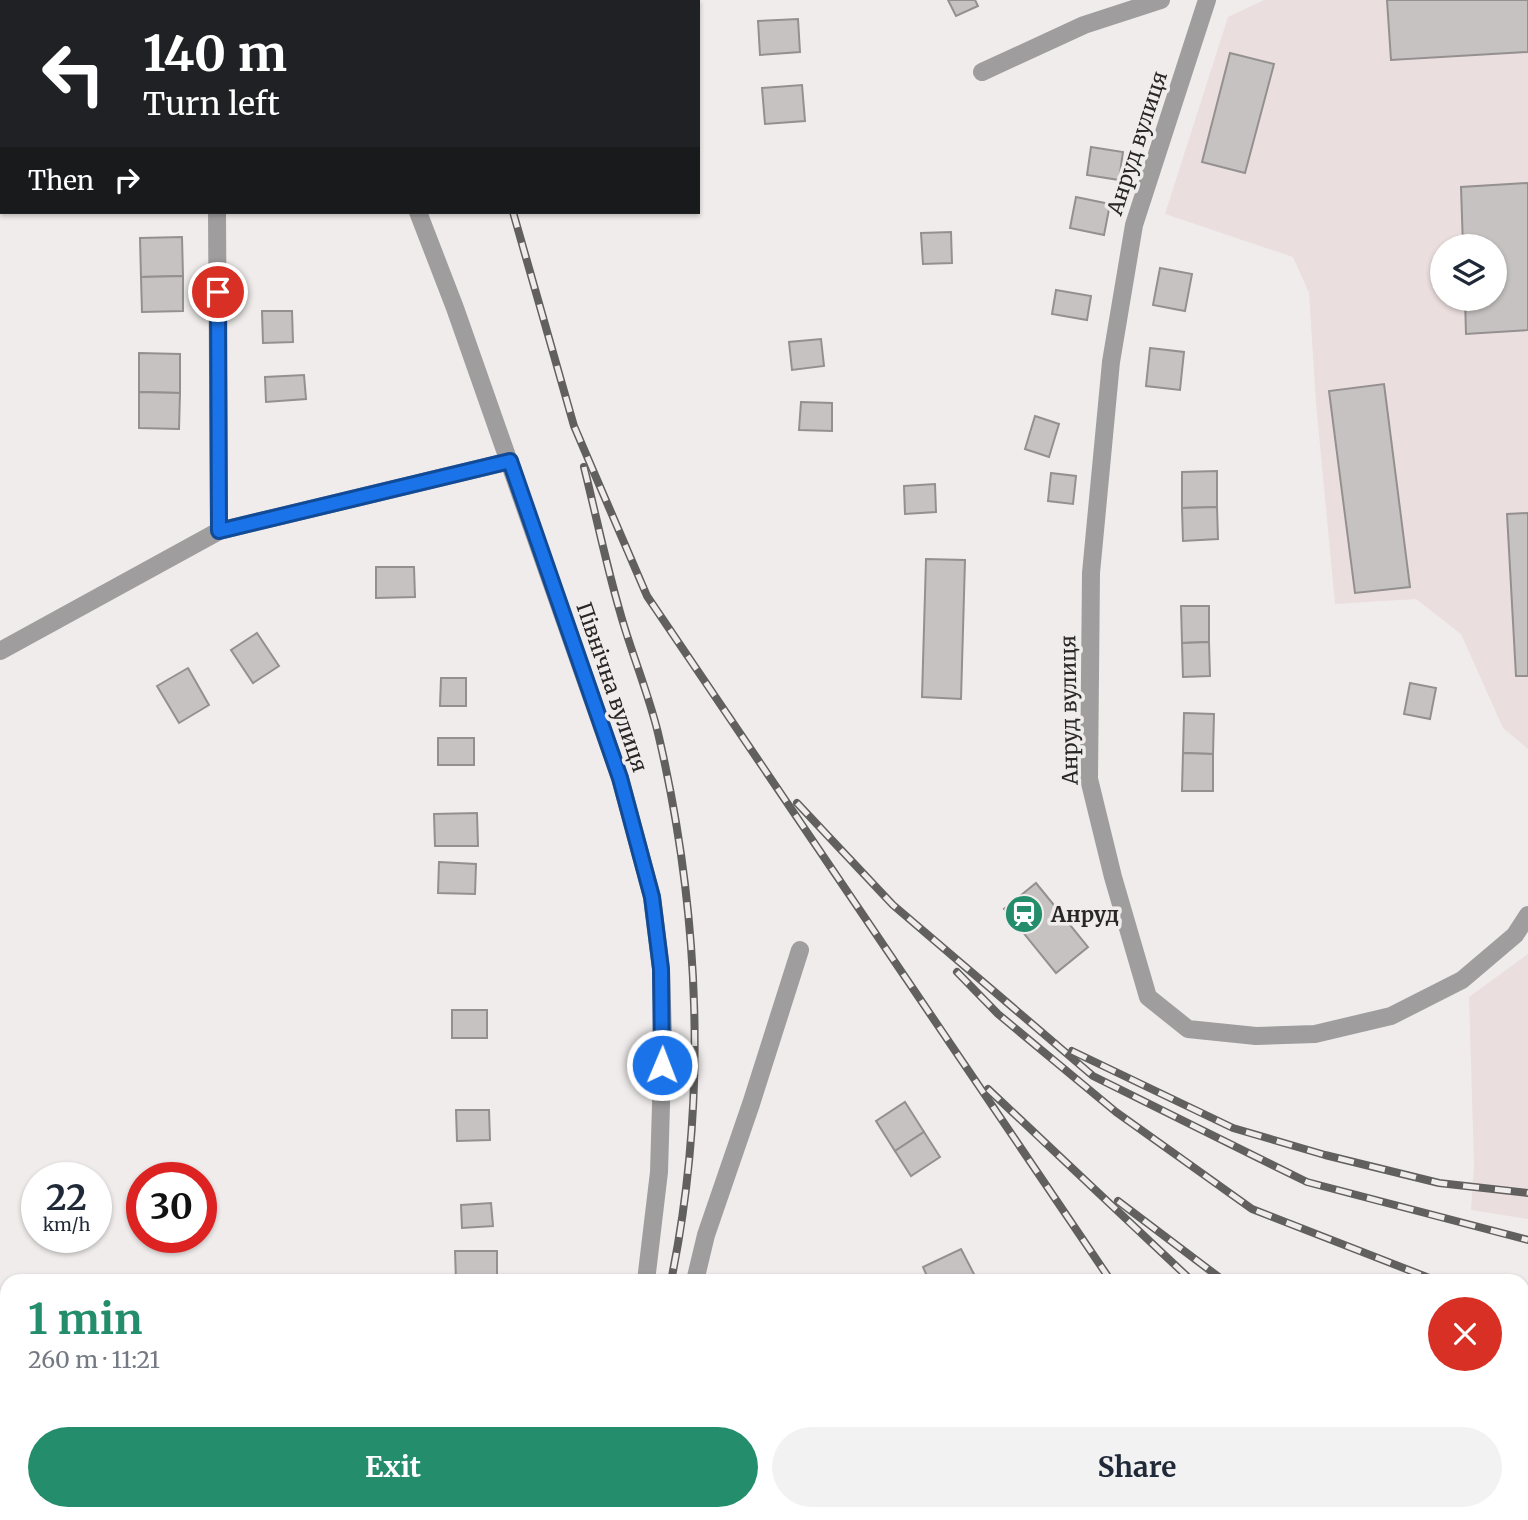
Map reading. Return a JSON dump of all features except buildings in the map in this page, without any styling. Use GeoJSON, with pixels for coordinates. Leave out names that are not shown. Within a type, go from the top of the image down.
{"type":"FeatureCollection","features":[{"type":"Feature","properties":{"kind":"street"},"geometry":{"type":"LineString","coordinates":[[982,72],[1084,25],[1161,0]]}},
{"type":"Feature","properties":{"kind":"street","name":"Анруд вулиця"},"geometry":{"type":"LineString","coordinates":[[1207,0],[1134,225],[1111,362],[1091,573],[1089,779],[1113,877],[1148,997],[1188,1029],[1256,1036],[1315,1034],[1391,1016],[1462,980],[1515,935],[1528,915]]}},
{"type":"Feature","properties":{"kind":"street"},"geometry":{"type":"LineString","coordinates":[[217,214],[219,531]]}},
{"type":"Feature","properties":{"kind":"street","name":"Північна вулиця"},"geometry":{"type":"LineString","coordinates":[[419,214],[510,461],[620,778],[652,897],[661,969],[663,1038],[659,1172],[647,1274]]}},
{"type":"Feature","properties":{"kind":"street"},"geometry":{"type":"LineString","coordinates":[[0,651],[219,531],[510,461]]}},
{"type":"Feature","properties":{"kind":"street"},"geometry":{"type":"LineString","coordinates":[[697,1274],[706,1235],[800,950]]}},
{"type":"Feature","properties":{"kind":"shaded area"},"geometry":{"type":"Polygon","coordinates":[[[1264,0],[1528,0],[1528,749],[1503,728],[1461,634],[1416,599],[1335,604],[1316,403],[1309,293],[1293,257],[1165,214],[1228,17],[1264,0]]]}},
{"type":"Feature","properties":{"kind":"shaded area"},"geometry":{"type":"Polygon","coordinates":[[[1528,954],[1528,1219],[1471,1210],[1474,1165],[1469,997],[1528,954]]]}},
{"type":"Feature","properties":{"kind":"railway"},"geometry":{"type":"LineString","coordinates":[[514,214],[574,426],[647,596],[1106,1274]]}},
{"type":"Feature","properties":{"kind":"railway"},"geometry":{"type":"LineString","coordinates":[[584,467],[624,627],[658,733],[683,869],[694,1007],[694,1076],[683,1213],[672,1274]]}},
{"type":"Feature","properties":{"kind":"railway"},"geometry":{"type":"LineString","coordinates":[[797,803],[893,905],[1093,1076],[1307,1182],[1528,1240]]}},
{"type":"Feature","properties":{"kind":"railway"},"geometry":{"type":"LineString","coordinates":[[957,972],[998,1014],[1116,1112],[1252,1209],[1419,1274]]}},
{"type":"Feature","properties":{"kind":"railway"},"geometry":{"type":"LineString","coordinates":[[1072,1051],[1233,1128],[1325,1155],[1439,1183],[1528,1193]]}},
{"type":"Feature","properties":{"kind":"railway"},"geometry":{"type":"LineString","coordinates":[[988,1089],[1185,1274]]}},
{"type":"Feature","properties":{"kind":"railway"},"geometry":{"type":"LineString","coordinates":[[1118,1201],[1215,1274]]}},
{"type":"Feature","properties":{"kind":"place","name":"Анруд"},"geometry":{"type":"Point","coordinates":[1024,914]}},
{"type":"Feature","properties":{"kind":"route"},"geometry":{"type":"LineString","coordinates":[[218,292],[219,531],[510,461],[620,778],[652,897],[661,969],[662,1065]]}}]}
